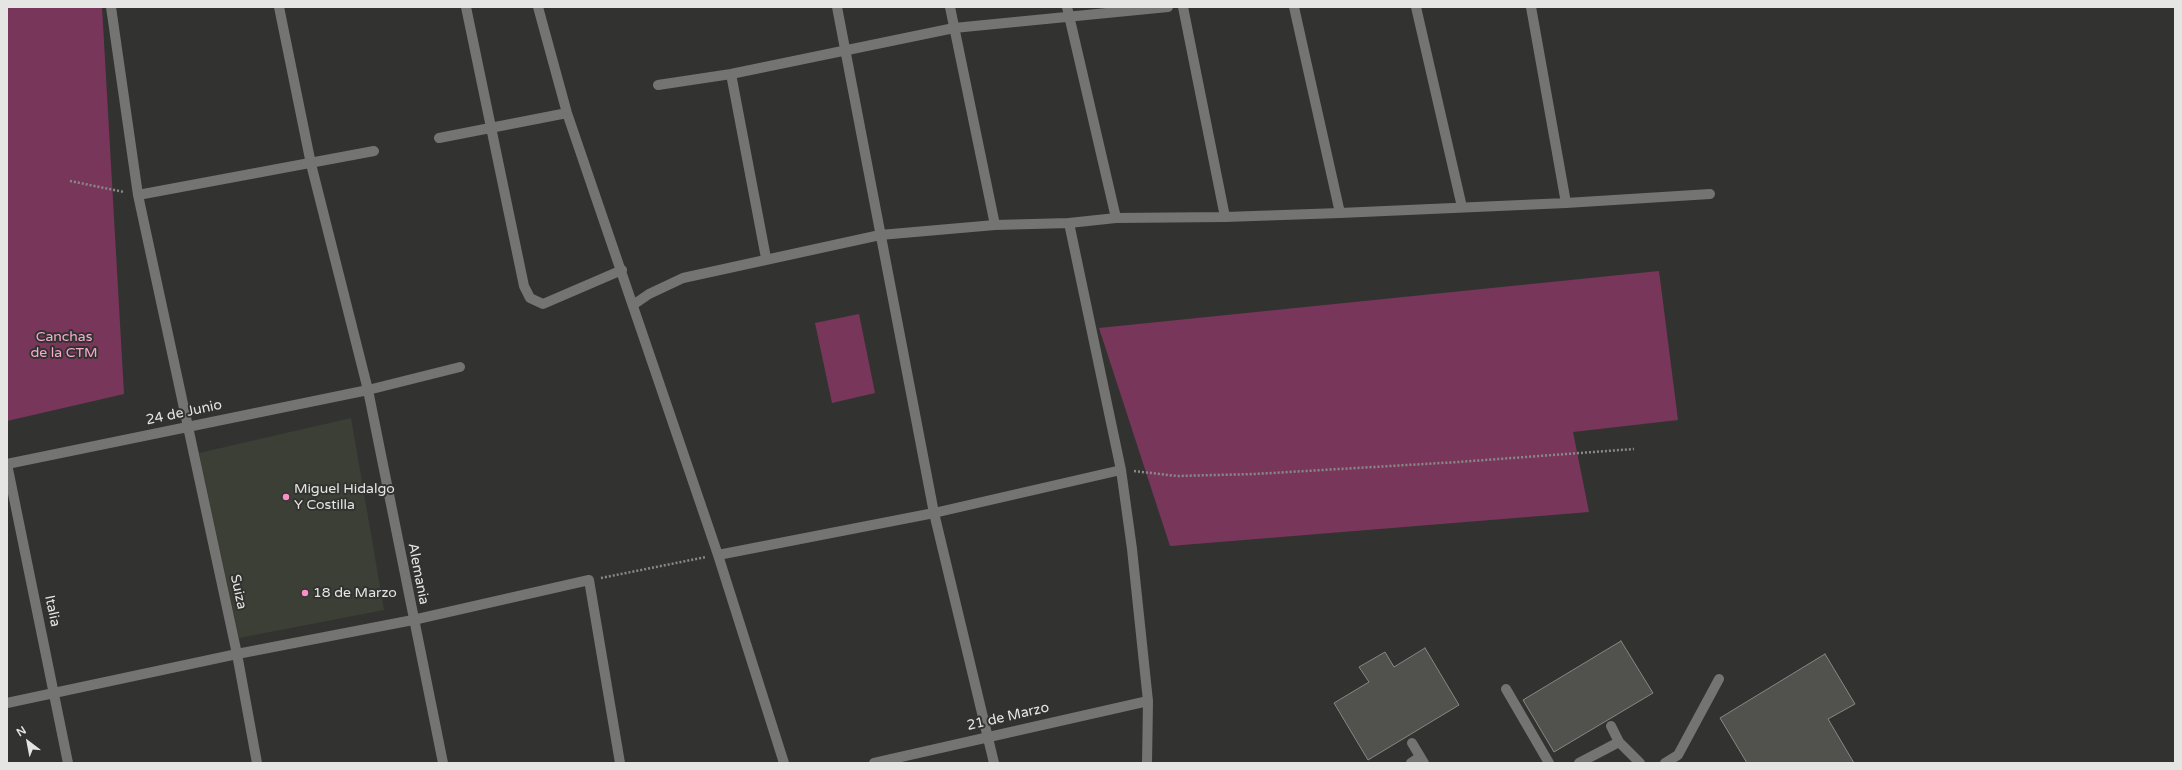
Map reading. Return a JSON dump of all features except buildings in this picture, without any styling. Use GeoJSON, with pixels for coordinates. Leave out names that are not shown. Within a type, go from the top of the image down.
{"type":"FeatureCollection","features":[{"type":"Feature","properties":{"kind":"street","name":"Suiza"},"geometry":{"type":"LineString","coordinates":[[111,7],[138,195],[237,654],[257,763]]}},
{"type":"Feature","properties":{"kind":"street","name":"Alemania"},"geometry":{"type":"LineString","coordinates":[[279,7],[311,164],[368,390],[413,620],[443,763]]}},
{"type":"Feature","properties":{"kind":"street"},"geometry":{"type":"LineString","coordinates":[[466,7],[524,286],[530,298],[543,304],[622,270]]}},
{"type":"Feature","properties":{"kind":"street"},"geometry":{"type":"LineString","coordinates":[[538,7],[567,113],[622,270],[718,555],[784,763]]}},
{"type":"Feature","properties":{"kind":"street"},"geometry":{"type":"LineString","coordinates":[[837,7],[847,51],[880,235],[934,513],[994,763]]}},
{"type":"Feature","properties":{"kind":"street"},"geometry":{"type":"LineString","coordinates":[[950,7],[996,225]]}},
{"type":"Feature","properties":{"kind":"street"},"geometry":{"type":"LineString","coordinates":[[658,85],[731,74],[954,28],[1068,11],[1168,7]]}},
{"type":"Feature","properties":{"kind":"street"},"geometry":{"type":"LineString","coordinates":[[1183,7],[1225,217]]}},
{"type":"Feature","properties":{"kind":"street"},"geometry":{"type":"LineString","coordinates":[[1294,7],[1340,213]]}},
{"type":"Feature","properties":{"kind":"street"},"geometry":{"type":"LineString","coordinates":[[1416,7],[1462,207]]}},
{"type":"Feature","properties":{"kind":"street"},"geometry":{"type":"LineString","coordinates":[[1531,7],[1566,203]]}},
{"type":"Feature","properties":{"kind":"street"},"geometry":{"type":"LineString","coordinates":[[1068,11],[1116,218]]}},
{"type":"Feature","properties":{"kind":"street"},"geometry":{"type":"LineString","coordinates":[[731,74],[766,258]]}},
{"type":"Feature","properties":{"kind":"street"},"geometry":{"type":"LineString","coordinates":[[439,138],[567,113]]}},
{"type":"Feature","properties":{"kind":"street"},"geometry":{"type":"LineString","coordinates":[[138,195],[311,164],[374,151]]}},
{"type":"Feature","properties":{"kind":"street"},"geometry":{"type":"LineString","coordinates":[[633,305],[649,294],[683,278],[766,258],[880,235],[996,225],[1069,223],[1116,218],[1225,217],[1340,213],[1566,203],[1710,194]]}},
{"type":"Feature","properties":{"kind":"street"},"geometry":{"type":"LineString","coordinates":[[1069,223],[1121,470],[1132,549],[1148,701],[1147,763]]}},
{"type":"Feature","properties":{"kind":"street","name":"24 de Junio"},"geometry":{"type":"LineString","coordinates":[[7,464],[368,390],[460,367]]}},
{"type":"Feature","properties":{"kind":"street","name":"Italia"},"geometry":{"type":"LineString","coordinates":[[7,464],[55,693],[68,763]]}},
{"type":"Feature","properties":{"kind":"street"},"geometry":{"type":"LineString","coordinates":[[718,555],[934,513],[1121,470]]}},
{"type":"Feature","properties":{"kind":"street"},"geometry":{"type":"LineString","coordinates":[[7,703],[237,654],[413,620],[589,580],[620,763]]}},
{"type":"Feature","properties":{"kind":"street"},"geometry":{"type":"LineString","coordinates":[[1665,763],[1678,755],[1719,679]]}},
{"type":"Feature","properties":{"kind":"street"},"geometry":{"type":"LineString","coordinates":[[1506,689],[1549,763]]}},
{"type":"Feature","properties":{"kind":"street","name":"21 de Marzo"},"geometry":{"type":"LineString","coordinates":[[874,763],[1148,701]]}},
{"type":"Feature","properties":{"kind":"street"},"geometry":{"type":"LineString","coordinates":[[1610,726],[1619,742],[1640,763]]}},
{"type":"Feature","properties":{"kind":"street"},"geometry":{"type":"LineString","coordinates":[[1585,762],[1619,742]]}},
{"type":"Feature","properties":{"kind":"street"},"geometry":{"type":"LineString","coordinates":[[1411,763],[1422,760],[1412,743]]}},
{"type":"Feature","properties":{"kind":"path"},"geometry":{"type":"LineString","coordinates":[[70,181],[138,195]]}},
{"type":"Feature","properties":{"kind":"path"},"geometry":{"type":"LineString","coordinates":[[1121,470],[1177,476],[1255,474],[1458,462],[1634,449]]}},
{"type":"Feature","properties":{"kind":"path"},"geometry":{"type":"LineString","coordinates":[[589,580],[718,555]]}},
{"type":"Feature","properties":{"kind":"shaded area","name":"Miguel Hidalgo Y Costilla"},"geometry":{"type":"Polygon","coordinates":[[[351,418],[384,610],[239,638],[199,453],[351,418]]]}},
{"type":"Feature","properties":{"kind":"green space","name":"Canchas de la CTM"},"geometry":{"type":"Polygon","coordinates":[[[7,7],[102,7],[124,394],[7,421],[7,7]]]}},
{"type":"Feature","properties":{"kind":"green space"},"geometry":{"type":"Polygon","coordinates":[[[1659,271],[1678,420],[1573,432],[1589,512],[1170,546],[1099,328],[1659,271]]]}},
{"type":"Feature","properties":{"kind":"green space"},"geometry":{"type":"Polygon","coordinates":[[[859,314],[875,393],[832,403],[815,323],[859,314]]]}},
{"type":"Feature","properties":{"kind":"place","name":"Miguel Hidalgo Y Costilla"},"geometry":{"type":"Point","coordinates":[286,497]}},
{"type":"Feature","properties":{"kind":"place","name":"18 de Marzo"},"geometry":{"type":"Point","coordinates":[305,593]}}]}
